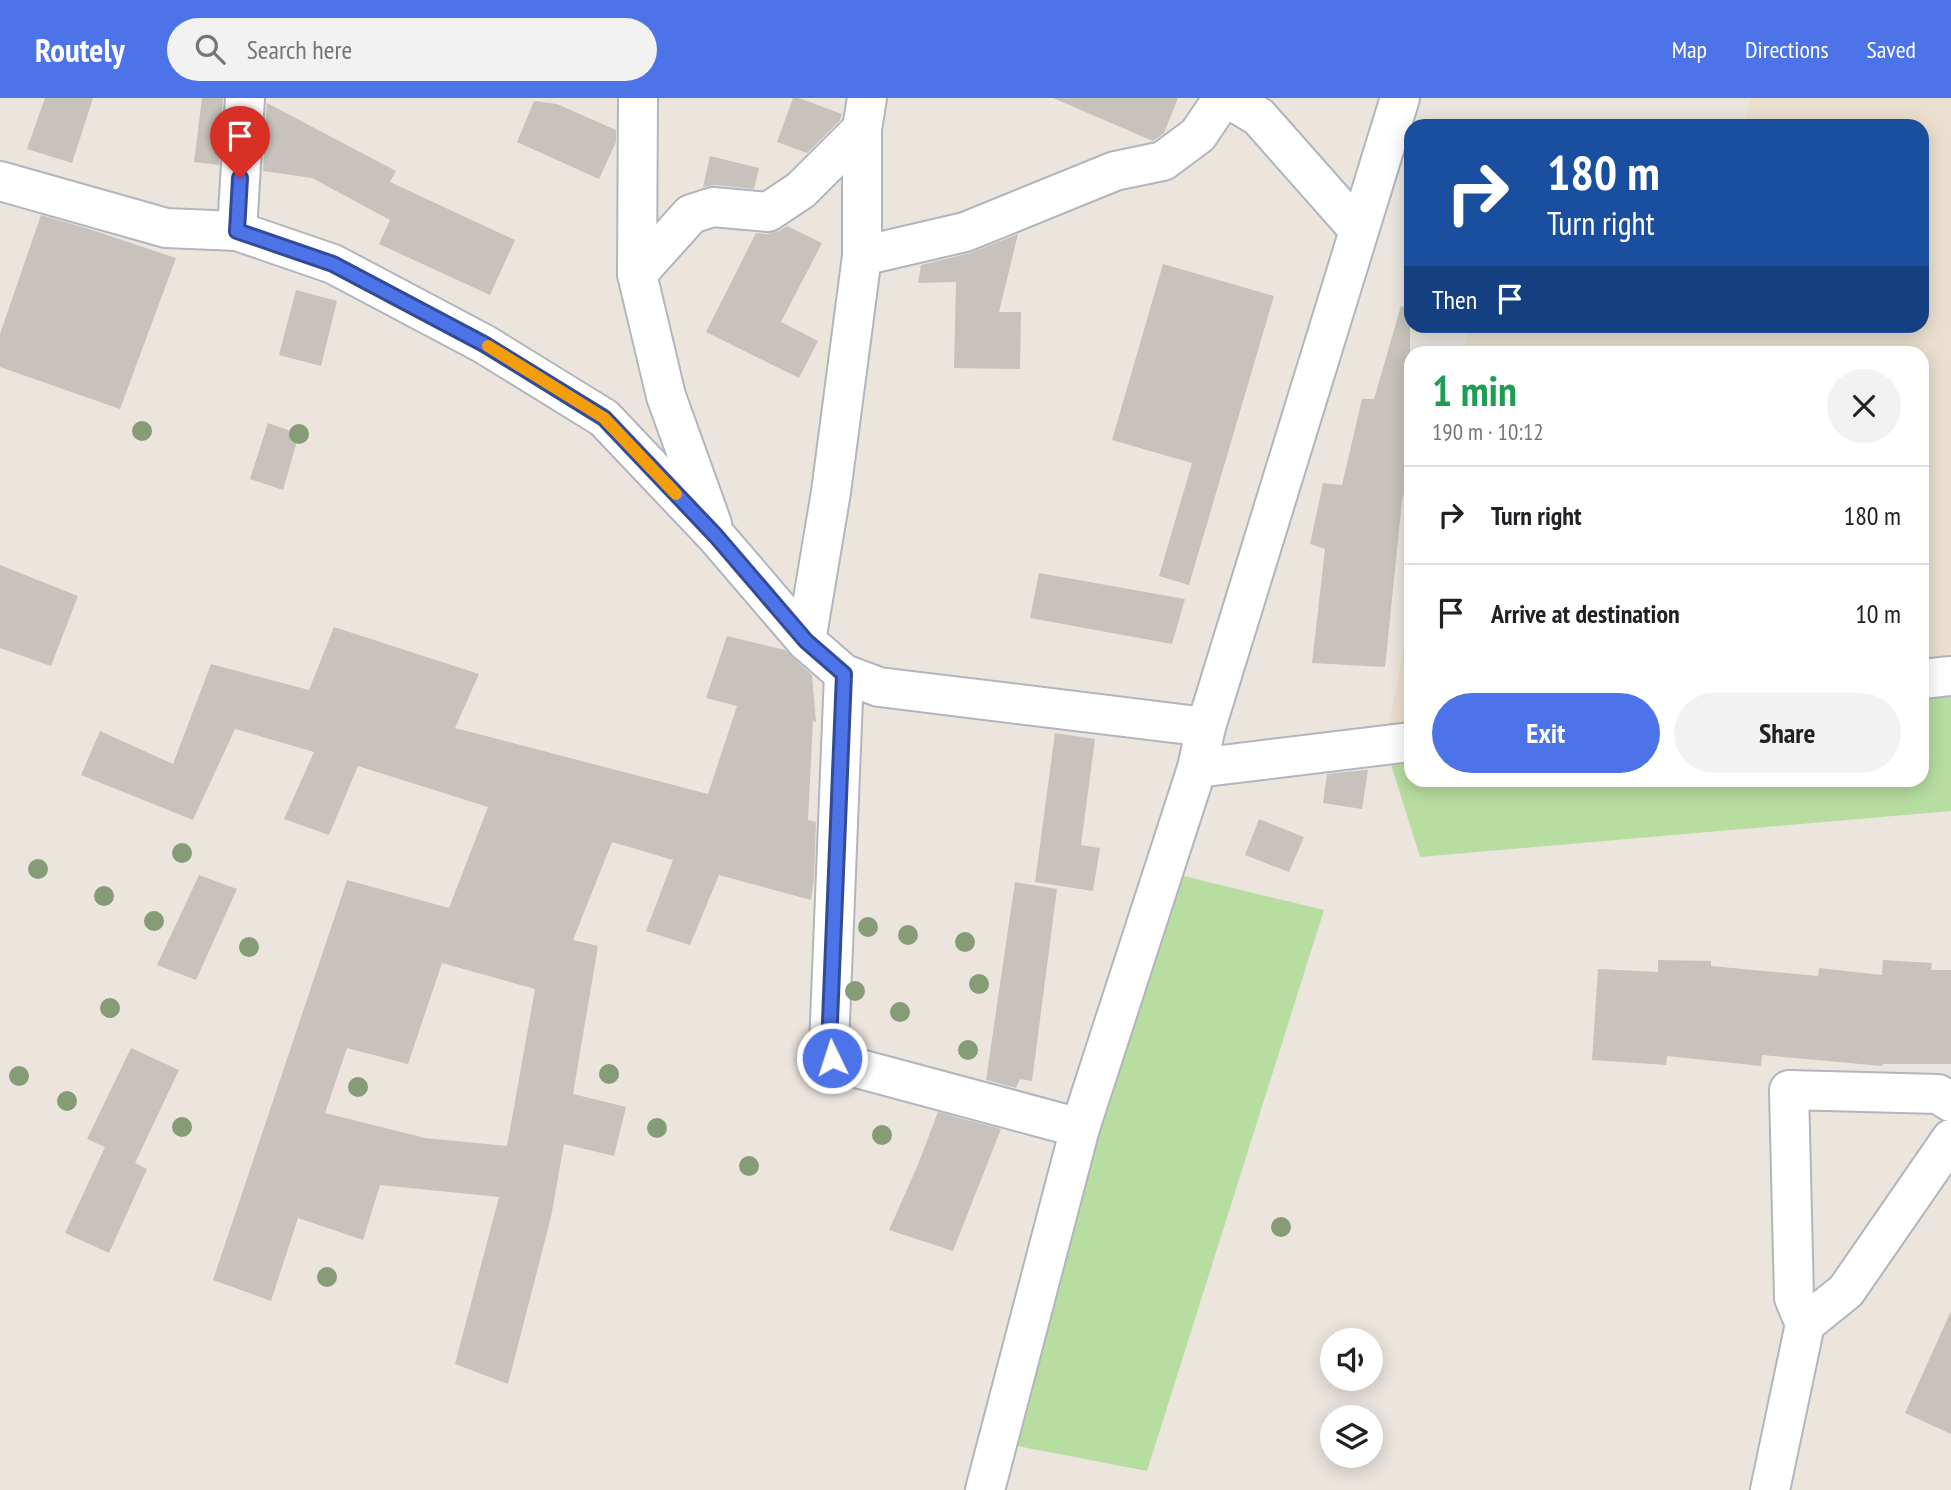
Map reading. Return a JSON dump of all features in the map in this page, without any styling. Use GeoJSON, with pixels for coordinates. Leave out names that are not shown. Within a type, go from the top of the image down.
{"type":"FeatureCollection","features":[{"type":"Feature","properties":{"kind":"street"},"geometry":{"type":"LineString","coordinates":[[237,231],[245,98]]}},
{"type":"Feature","properties":{"kind":"street"},"geometry":{"type":"LineString","coordinates":[[638,98],[637,274],[666,396],[716,536]]}},
{"type":"Feature","properties":{"kind":"street"},"geometry":{"type":"LineString","coordinates":[[862,256],[965,232],[1115,171],[1163,160],[1198,135],[1223,98]]}},
{"type":"Feature","properties":{"kind":"street"},"geometry":{"type":"LineString","coordinates":[[1228,98],[1259,117],[1358,229]]}},
{"type":"Feature","properties":{"kind":"street"},"geometry":{"type":"LineString","coordinates":[[985,1490],[1080,1128],[1197,768],[1206,727],[1400,98]]}},
{"type":"Feature","properties":{"kind":"street"},"geometry":{"type":"LineString","coordinates":[[637,274],[691,214],[713,207],[768,212],[801,190],[864,114]]}},
{"type":"Feature","properties":{"kind":"street"},"geometry":{"type":"LineString","coordinates":[[806,641],[831,492],[862,256],[864,114]]}},
{"type":"Feature","properties":{"kind":"street"},"geometry":{"type":"LineString","coordinates":[[0,181],[166,228],[237,231],[333,264],[484,344],[604,418],[716,536],[806,641],[844,674],[879,687],[1206,727]]}},
{"type":"Feature","properties":{"kind":"street"},"geometry":{"type":"LineString","coordinates":[[844,674],[829,1046],[832,1058],[849,1066],[1080,1128]]}},
{"type":"Feature","properties":{"kind":"street"},"geometry":{"type":"LineString","coordinates":[[1929,678],[1951,676]]}},
{"type":"Feature","properties":{"kind":"street"},"geometry":{"type":"LineString","coordinates":[[1197,768],[1404,743]]}},
{"type":"Feature","properties":{"kind":"street"},"geometry":{"type":"LineString","coordinates":[[1770,1490],[1805,1324],[1794,1298],[1790,1090],[1938,1094],[1951,1102]]}},
{"type":"Feature","properties":{"kind":"street"},"geometry":{"type":"LineString","coordinates":[[1805,1324],[1846,1291],[1951,1139]]}},
{"type":"Feature","properties":{"kind":"shaded area"},"geometry":{"type":"Polygon","coordinates":[[[1750,98],[1951,98],[1951,676],[1929,678],[1929,346],[1465,346],[1468,333],[1929,333],[1929,119],[1746,119],[1750,98]]]}},
{"type":"Feature","properties":{"kind":"shaded area"},"geometry":{"type":"Polygon","coordinates":[[[1404,648],[1404,743],[1385,745],[1404,648]]]}},
{"type":"Feature","properties":{"kind":"green space"},"geometry":{"type":"Polygon","coordinates":[[[1951,676],[1951,811],[1420,857],[1385,745],[1404,743],[1404,787],[1929,787],[1929,678],[1951,676]]]}},
{"type":"Feature","properties":{"kind":"green space"},"geometry":{"type":"Polygon","coordinates":[[[1163,871],[1324,910],[1147,1471],[997,1442],[1163,871]]]}},
{"type":"Feature","properties":{"kind":"building"},"geometry":{"type":"Polygon","coordinates":[[[45,98],[93,98],[72,163],[27,149],[45,98]]]}},
{"type":"Feature","properties":{"kind":"building"},"geometry":{"type":"Polygon","coordinates":[[[202,98],[223,98],[219,165],[194,162],[202,98]]]}},
{"type":"Feature","properties":{"kind":"building"},"geometry":{"type":"Polygon","coordinates":[[[793,98],[842,114],[840,120],[807,153],[777,142],[793,98]]]}},
{"type":"Feature","properties":{"kind":"building"},"geometry":{"type":"Polygon","coordinates":[[[1053,98],[1178,98],[1164,133],[1153,141],[1053,98]]]}},
{"type":"Feature","properties":{"kind":"building"},"geometry":{"type":"Polygon","coordinates":[[[534,101],[557,104],[616,130],[616,142],[599,179],[517,142],[534,101]]]}},
{"type":"Feature","properties":{"kind":"building"},"geometry":{"type":"Polygon","coordinates":[[[267,103],[396,171],[390,182],[515,240],[490,295],[379,244],[390,220],[312,178],[263,171],[267,103]]]}},
{"type":"Feature","properties":{"kind":"building"},"geometry":{"type":"Polygon","coordinates":[[[710,156],[759,168],[754,189],[715,185],[703,187],[710,156]]]}},
{"type":"Feature","properties":{"kind":"building"},"geometry":{"type":"Polygon","coordinates":[[[41,215],[176,258],[120,409],[0,367],[0,334],[41,215]]]}},
{"type":"Feature","properties":{"kind":"building"},"geometry":{"type":"Polygon","coordinates":[[[787,226],[822,243],[781,322],[818,341],[799,378],[706,332],[756,233],[767,234],[787,226]]]}},
{"type":"Feature","properties":{"kind":"building"},"geometry":{"type":"Polygon","coordinates":[[[1018,234],[999,312],[1021,312],[1020,369],[954,368],[956,282],[918,283],[921,265],[970,253],[1018,234]]]}},
{"type":"Feature","properties":{"kind":"building"},"geometry":{"type":"Polygon","coordinates":[[[1163,264],[1274,296],[1189,585],[1159,576],[1192,463],[1112,440],[1163,264]]]}},
{"type":"Feature","properties":{"kind":"building"},"geometry":{"type":"Polygon","coordinates":[[[296,290],[337,301],[321,366],[279,355],[296,290]]]}},
{"type":"Feature","properties":{"kind":"building"},"geometry":{"type":"Polygon","coordinates":[[[1401,306],[1404,307],[1404,333],[1410,333],[1410,346],[1404,346],[1404,492],[1385,667],[1312,663],[1325,549],[1310,544],[1323,483],[1342,485],[1362,399],[1374,399],[1401,306]]]}},
{"type":"Feature","properties":{"kind":"building"},"geometry":{"type":"Polygon","coordinates":[[[268,423],[299,434],[283,490],[250,479],[268,423]]]}},
{"type":"Feature","properties":{"kind":"building"},"geometry":{"type":"Polygon","coordinates":[[[0,565],[78,596],[51,666],[0,648],[0,565]]]}},
{"type":"Feature","properties":{"kind":"building"},"geometry":{"type":"Polygon","coordinates":[[[1039,573],[1185,599],[1172,644],[1030,618],[1039,573]]]}},
{"type":"Feature","properties":{"kind":"building"},"geometry":{"type":"Polygon","coordinates":[[[334,627],[479,674],[455,728],[708,794],[737,706],[706,698],[727,636],[785,650],[812,675],[816,722],[813,721],[808,820],[816,822],[811,900],[719,875],[690,945],[646,931],[673,860],[612,842],[573,940],[598,946],[573,1094],[626,1107],[614,1156],[564,1144],[551,1217],[508,1384],[455,1364],[499,1197],[380,1185],[363,1240],[298,1218],[271,1301],[213,1280],[347,880],[449,908],[488,807],[358,766],[329,835],[284,819],[314,752],[235,729],[193,820],[81,775],[100,731],[173,764],[211,664],[309,690],[334,627]],[[442,963],[408,1064],[347,1048],[325,1113],[425,1138],[507,1146],[535,989],[442,963]]]}},
{"type":"Feature","properties":{"kind":"building"},"geometry":{"type":"Polygon","coordinates":[[[1055,733],[1095,739],[1081,845],[1100,848],[1093,891],[1035,882],[1055,733]]]}},
{"type":"Feature","properties":{"kind":"building"},"geometry":{"type":"Polygon","coordinates":[[[1368,770],[1362,809],[1323,803],[1327,774],[1368,770]]]}},
{"type":"Feature","properties":{"kind":"building"},"geometry":{"type":"Polygon","coordinates":[[[1259,819],[1304,837],[1289,872],[1245,855],[1259,819]]]}},
{"type":"Feature","properties":{"kind":"building"},"geometry":{"type":"Polygon","coordinates":[[[199,875],[237,889],[196,980],[157,965],[199,875]]]}},
{"type":"Feature","properties":{"kind":"building"},"geometry":{"type":"Polygon","coordinates":[[[1015,882],[1057,889],[1032,1081],[1020,1079],[1016,1088],[986,1080],[1015,882]]]}},
{"type":"Feature","properties":{"kind":"building"},"geometry":{"type":"Polygon","coordinates":[[[1658,960],[1711,961],[1711,966],[1818,976],[1819,968],[1882,975],[1883,960],[1932,963],[1931,970],[1951,970],[1951,1064],[1882,1066],[1762,1055],[1761,1066],[1667,1056],[1666,1065],[1592,1060],[1598,969],[1658,972],[1658,960]]]}},
{"type":"Feature","properties":{"kind":"building"},"geometry":{"type":"Polygon","coordinates":[[[131,1048],[179,1070],[135,1163],[147,1169],[109,1253],[65,1233],[105,1147],[87,1139],[131,1048]]]}},
{"type":"Feature","properties":{"kind":"building"},"geometry":{"type":"Polygon","coordinates":[[[938,1112],[1001,1129],[953,1251],[889,1230],[938,1112]]]}},
{"type":"Feature","properties":{"kind":"building"},"geometry":{"type":"Polygon","coordinates":[[[1951,1311],[1951,1434],[1905,1413],[1951,1311]]]}},
{"type":"Feature","properties":{"kind":"slow traffic"},"geometry":{"type":"LineString","coordinates":[[488,346],[604,418],[676,494]]}},
{"type":"Feature","properties":{"kind":"route"},"geometry":{"type":"LineString","coordinates":[[240,178],[237,231],[333,264],[484,344],[604,418],[716,536],[806,641],[844,674],[829,1046],[832,1058]]}}]}
